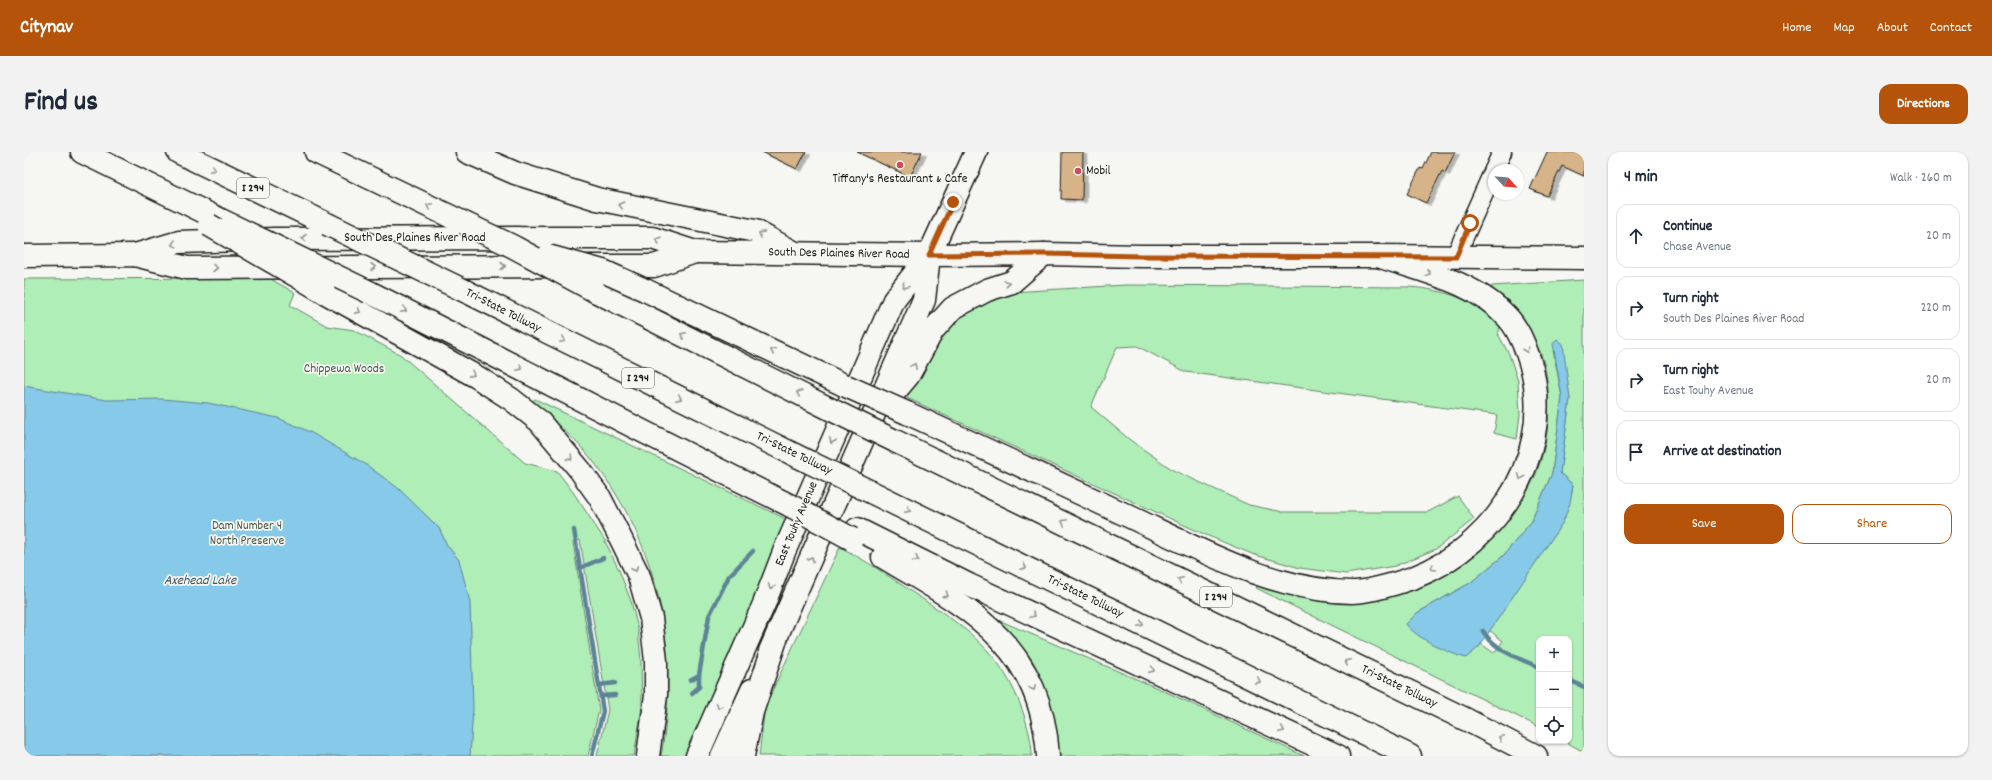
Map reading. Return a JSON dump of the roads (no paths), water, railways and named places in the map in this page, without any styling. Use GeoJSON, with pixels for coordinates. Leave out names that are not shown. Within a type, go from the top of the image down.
{"type":"FeatureCollection","features":[{"type":"Feature","properties":{"kind":"main road","name":"Tri-State Tollway"},"geometry":{"type":"LineString","coordinates":[[178,152],[1410,756]]}},
{"type":"Feature","properties":{"kind":"main road","name":"Tri-State Tollway"},"geometry":{"type":"LineString","coordinates":[[316,152],[512,246],[595,291],[834,411],[1467,720],[1536,756]]}},
{"type":"Feature","properties":{"kind":"main road"},"geometry":{"type":"LineString","coordinates":[[467,152],[516,173],[597,200],[755,231],[796,253]]}},
{"type":"Feature","properties":{"kind":"main road","name":"East Touhy Avenue"},"geometry":{"type":"LineString","coordinates":[[697,756],[764,604],[784,552],[894,300],[929,255],[976,152]]}},
{"type":"Feature","properties":{"kind":"main road"},"geometry":{"type":"LineString","coordinates":[[90,156],[369,292],[544,380],[624,411],[854,534],[969,585],[1338,756]]}},
{"type":"Feature","properties":{"kind":"main road"},"geometry":{"type":"LineString","coordinates":[[90,156],[324,292],[477,377],[511,399],[539,421],[580,470],[600,498],[639,576],[651,618],[656,661],[656,695],[648,756]]}},
{"type":"Feature","properties":{"kind":"main road","name":"South Des Plaines River Road"},"geometry":{"type":"LineString","coordinates":[[135,256],[179,242],[274,239],[652,238],[695,252],[929,255],[1044,254],[1141,256],[1584,258]]}},
{"type":"Feature","properties":{"kind":"main road"},"geometry":{"type":"LineString","coordinates":[[512,246],[603,271],[846,386],[1230,563],[1293,584],[1328,590],[1355,592],[1378,588],[1407,580],[1430,571],[1459,552],[1486,528],[1503,510],[1521,479],[1532,445],[1536,413],[1536,383],[1521,336],[1509,319],[1492,303],[1464,287],[1378,256]]}},
{"type":"Feature","properties":{"kind":"main road","name":"South Des Plaines River Road"},"geometry":{"type":"LineString","coordinates":[[24,256],[135,256],[187,268],[654,266],[695,252]]}},
{"type":"Feature","properties":{"kind":"main road"},"geometry":{"type":"LineString","coordinates":[[872,418],[908,376],[933,330],[953,308],[987,290],[1012,282],[1044,254]]}},
{"type":"Feature","properties":{"kind":"main road","name":"East Touhy Avenue"},"geometry":{"type":"LineString","coordinates":[[722,756],[778,633],[924,300],[929,255]]}},
{"type":"Feature","properties":{"kind":"main road"},"geometry":{"type":"LineString","coordinates":[[854,534],[951,598],[996,633],[1012,650],[1035,690],[1047,740],[1048,756]]}},
{"type":"Feature","properties":{"kind":"main road"},"geometry":{"type":"LineString","coordinates":[[743,756],[752,712],[778,633]]}},
{"type":"Feature","properties":{"kind":"street"},"geometry":{"type":"LineString","coordinates":[[1497,164],[1502,152]]}},
{"type":"Feature","properties":{"kind":"street"},"geometry":{"type":"LineString","coordinates":[[1456,257],[1488,184]]}},
{"type":"Feature","properties":{"kind":"water"},"geometry":{"type":"Polygon","coordinates":[[[1557,339],[1563,344],[1570,399],[1560,473],[1573,485],[1570,503],[1563,522],[1479,647],[1466,658],[1451,653],[1425,640],[1417,635],[1406,624],[1417,613],[1470,583],[1503,556],[1531,522],[1552,473],[1562,397],[1553,344],[1557,339]]]}},
{"type":"Feature","properties":{"kind":"water","name":"Axehead Lake"},"geometry":{"type":"Polygon","coordinates":[[[24,386],[107,400],[162,399],[208,403],[278,418],[310,432],[365,464],[398,488],[439,528],[447,545],[459,560],[470,602],[473,708],[470,756],[24,756],[24,386]]]}},
{"type":"Feature","properties":{"kind":"waterway"},"geometry":{"type":"LineString","coordinates":[[574,530],[603,711],[592,756]]}},
{"type":"Feature","properties":{"kind":"waterway"},"geometry":{"type":"LineString","coordinates":[[690,680],[699,675],[709,616],[729,576],[753,551]]}},
{"type":"Feature","properties":{"kind":"waterway"},"geometry":{"type":"LineString","coordinates":[[580,568],[603,558]]}},
{"type":"Feature","properties":{"kind":"waterway"},"geometry":{"type":"LineString","coordinates":[[1483,631],[1488,638],[1501,649],[1536,666]]}},
{"type":"Feature","properties":{"kind":"waterway"},"geometry":{"type":"LineString","coordinates":[[692,693],[699,687],[699,675]]}},
{"type":"Feature","properties":{"kind":"waterway"},"geometry":{"type":"LineString","coordinates":[[1572,681],[1584,687]]}},
{"type":"Feature","properties":{"kind":"waterway"},"geometry":{"type":"LineString","coordinates":[[599,685],[615,683]]}},
{"type":"Feature","properties":{"kind":"waterway"},"geometry":{"type":"LineString","coordinates":[[601,696],[615,695]]}},
{"type":"Feature","properties":{"kind":"place","name":"Tiffany's Restaurant & Cafe"},"geometry":{"type":"Point","coordinates":[900,165]}},
{"type":"Feature","properties":{"kind":"place","name":"Mobil"},"geometry":{"type":"Point","coordinates":[1078,171]}},
{"type":"Feature","properties":{"kind":"park label","name":"Chippewa Woods"},"geometry":{"type":"Point","coordinates":[344,369]}},
{"type":"Feature","properties":{"kind":"park label","name":"Dam Number 4 North Preserve"},"geometry":{"type":"Point","coordinates":[247,534]}}]}
